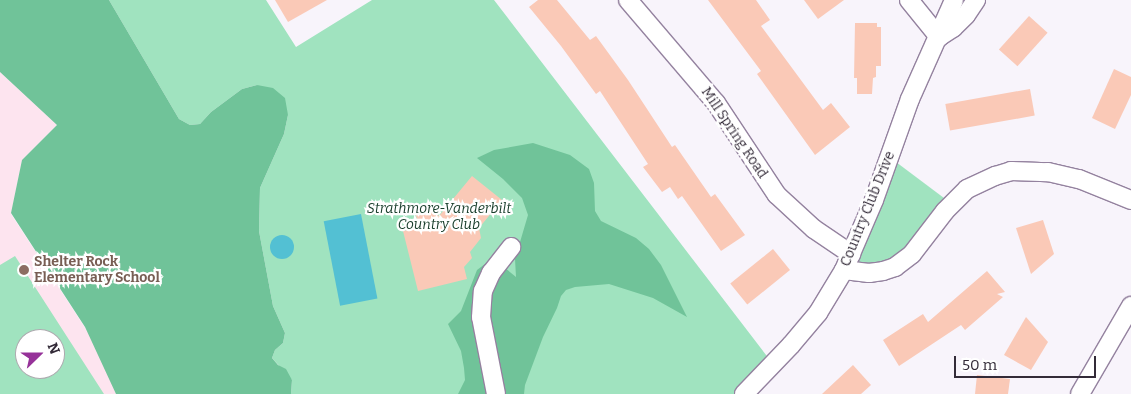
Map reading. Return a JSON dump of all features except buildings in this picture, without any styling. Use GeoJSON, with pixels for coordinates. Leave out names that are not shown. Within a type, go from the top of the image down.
{"type":"FeatureCollection","features":[{"type":"Feature","properties":{"kind":"street","name":"Mill Spring Road"},"geometry":{"type":"LineString","coordinates":[[628,0],[716,103],[777,195],[848,262],[869,272],[883,272],[895,267],[912,254],[945,211],[967,189],[1011,171],[1048,172],[1079,179],[1131,200]]}},
{"type":"Feature","properties":{"kind":"street"},"geometry":{"type":"LineString","coordinates":[[909,0],[939,37],[960,22],[976,0]]}},
{"type":"Feature","properties":{"kind":"street","name":"Country Club Drive"},"geometry":{"type":"LineString","coordinates":[[744,394],[791,345],[818,313],[848,262],[874,200],[910,99],[954,0]]}},
{"type":"Feature","properties":{"kind":"street"},"geometry":{"type":"LineString","coordinates":[[496,394],[481,317],[483,291],[492,273],[511,247]]}},
{"type":"Feature","properties":{"kind":"street"},"geometry":{"type":"LineString","coordinates":[[1080,394],[1131,306]]}},
{"type":"Feature","properties":{"kind":"shaded area","name":"Shelter Rock Elementary School"},"geometry":{"type":"Polygon","coordinates":[[[0,72],[57,125],[22,160],[11,214],[128,394],[0,394],[0,72]]]}},
{"type":"Feature","properties":{"kind":"green space"},"geometry":{"type":"Polygon","coordinates":[[[0,0],[109,0],[179,119],[190,125],[200,124],[211,112],[242,89],[257,85],[273,88],[285,98],[288,115],[284,134],[260,188],[259,231],[273,306],[285,333],[283,343],[275,350],[272,358],[278,365],[286,369],[292,380],[291,394],[116,394],[85,327],[11,213],[22,160],[57,125],[0,72],[0,0]]]}},
{"type":"Feature","properties":{"kind":"green space","name":"Strathmore-Vanderbilt Country Club"},"geometry":{"type":"Polygon","coordinates":[[[109,0],[266,0],[296,47],[372,0],[494,0],[773,364],[744,394],[291,394],[292,380],[272,358],[275,350],[283,343],[285,333],[273,306],[259,231],[260,188],[284,134],[288,115],[257,85],[242,89],[211,112],[200,124],[190,125],[179,119],[109,0]]]}},
{"type":"Feature","properties":{"kind":"green space"},"geometry":{"type":"Polygon","coordinates":[[[533,143],[570,155],[589,169],[594,183],[595,211],[601,221],[636,238],[649,249],[661,265],[687,317],[653,298],[609,284],[575,287],[566,290],[561,296],[543,337],[525,385],[524,394],[458,394],[465,380],[464,368],[461,351],[448,324],[461,311],[477,270],[493,258],[516,277],[515,259],[528,215],[522,198],[503,179],[477,158],[494,150],[533,143]]]}},
{"type":"Feature","properties":{"kind":"green space"},"geometry":{"type":"Polygon","coordinates":[[[892,159],[948,201],[895,264],[848,267],[892,159]]]}},
{"type":"Feature","properties":{"kind":"green space"},"geometry":{"type":"Polygon","coordinates":[[[15,256],[62,329],[15,329],[15,379],[65,379],[65,334],[104,394],[0,394],[0,265],[15,256]]]}},
{"type":"Feature","properties":{"kind":"water"},"geometry":{"type":"Polygon","coordinates":[[[361,214],[377,298],[340,306],[324,221],[361,214]]]}},
{"type":"Feature","properties":{"kind":"water"},"geometry":{"type":"Polygon","coordinates":[[[282,235],[287,236],[293,242],[293,252],[287,258],[282,259],[277,258],[271,252],[270,247],[271,242],[277,236],[282,235]]]}},
{"type":"Feature","properties":{"kind":"place","name":"Shelter Rock Elementary School"},"geometry":{"type":"Point","coordinates":[24,270]}}]}
